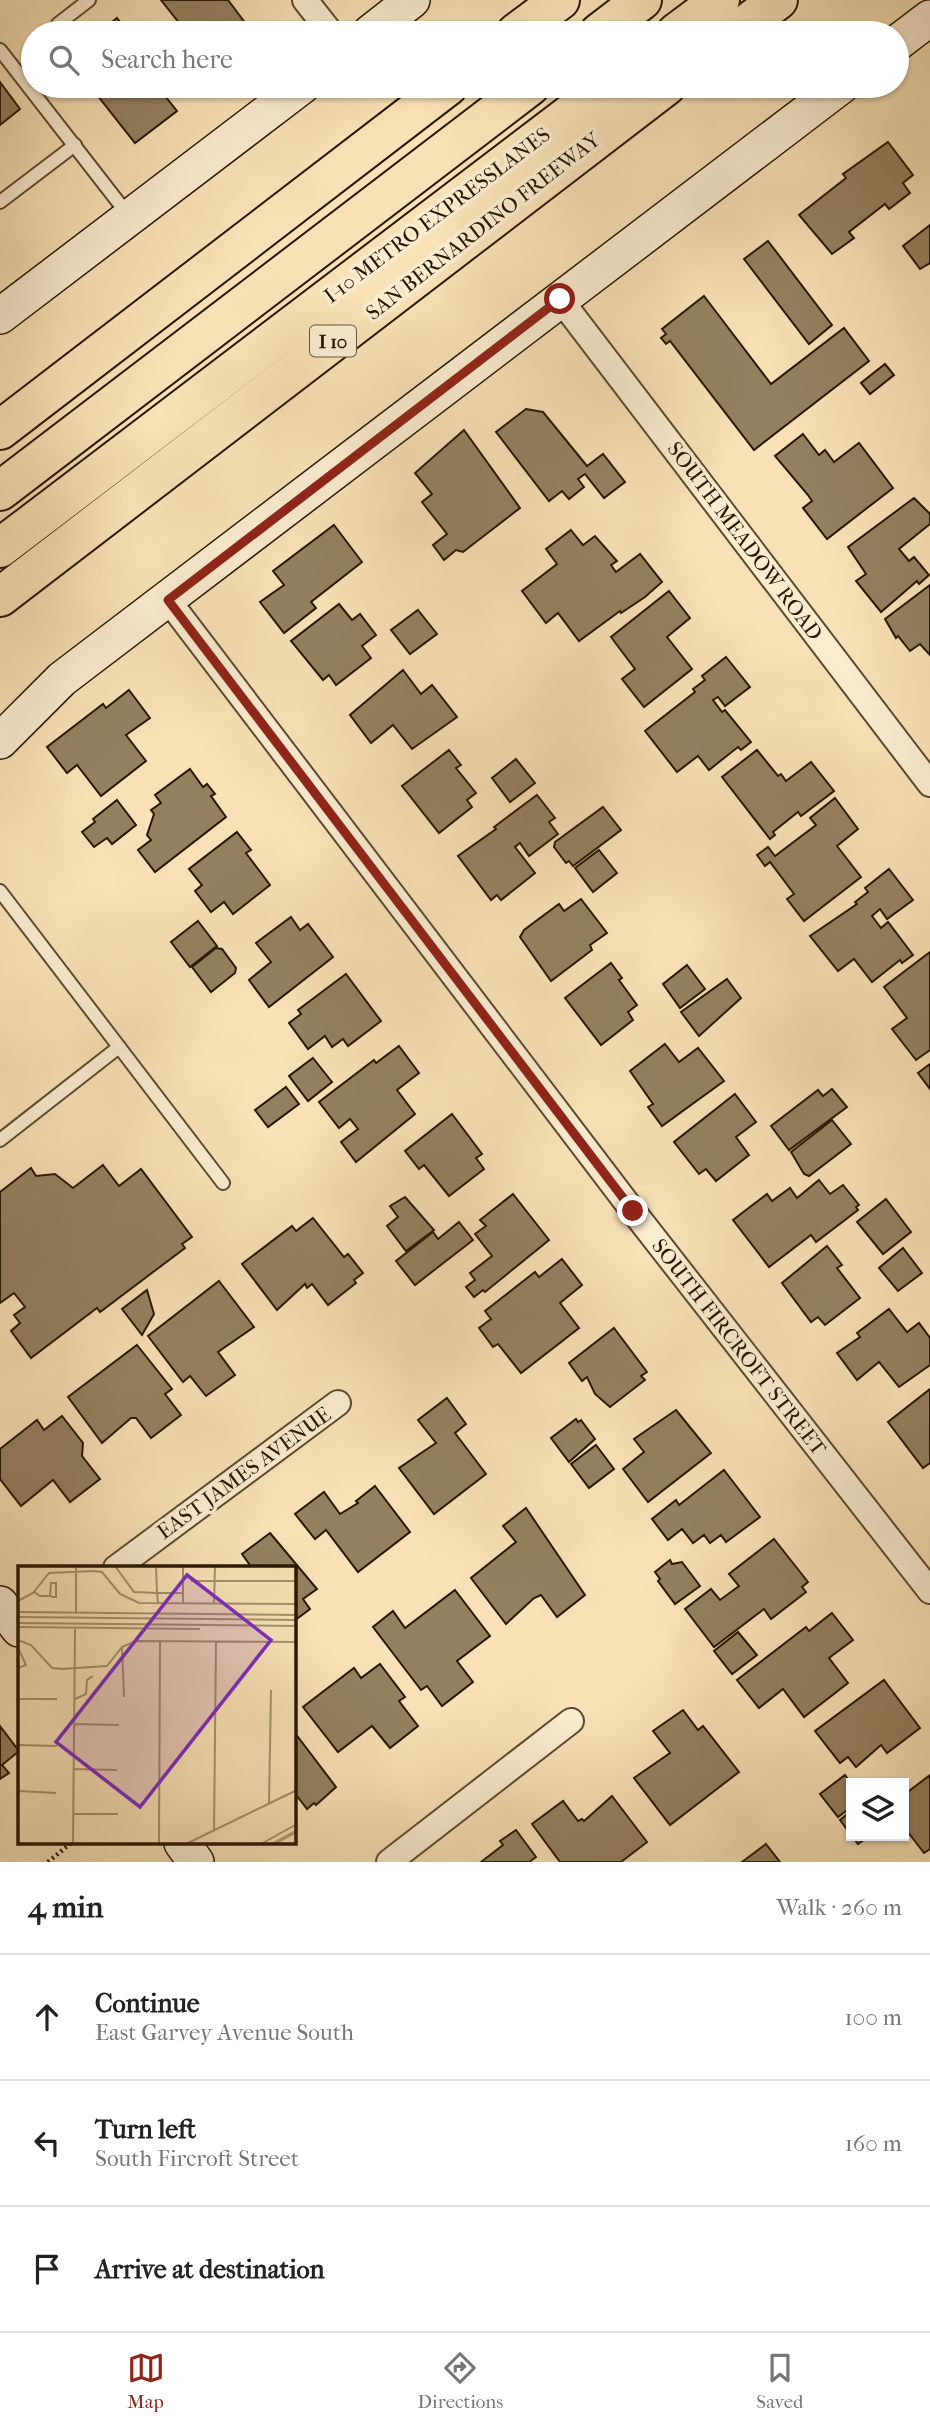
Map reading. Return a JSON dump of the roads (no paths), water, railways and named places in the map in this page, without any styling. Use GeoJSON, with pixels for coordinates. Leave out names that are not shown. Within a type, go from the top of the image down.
{"type":"FeatureCollection","features":[{"type":"Feature","properties":{"kind":"highway"},"geometry":{"type":"LineString","coordinates":[[532,21],[560,0]]}},
{"type":"Feature","properties":{"kind":"highway"},"geometry":{"type":"LineString","coordinates":[[615,21],[642,0]]}},
{"type":"Feature","properties":{"kind":"highway"},"geometry":{"type":"LineString","coordinates":[[692,21],[720,0]]}},
{"type":"Feature","properties":{"kind":"highway"},"geometry":{"type":"LineString","coordinates":[[751,21],[778,0]]}},
{"type":"Feature","properties":{"kind":"highway"},"geometry":{"type":"LineString","coordinates":[[0,430],[432,98]]}},
{"type":"Feature","properties":{"kind":"highway"},"geometry":{"type":"LineString","coordinates":[[0,491],[514,98]]}},
{"type":"Feature","properties":{"kind":"highway","name":"I-10 METRO EXPRESSLANES"},"geometry":{"type":"LineString","coordinates":[[0,548],[591,98]]}},
{"type":"Feature","properties":{"kind":"highway","name":"SAN BERNARDINO FREEWAY"},"geometry":{"type":"LineString","coordinates":[[0,597],[650,98]]}},
{"type":"Feature","properties":{"kind":"street"},"geometry":{"type":"LineString","coordinates":[[305,0],[322,21]]}},
{"type":"Feature","properties":{"kind":"street"},"geometry":{"type":"LineString","coordinates":[[385,21],[412,0]]}},
{"type":"Feature","properties":{"kind":"street"},"geometry":{"type":"LineString","coordinates":[[909,34],[930,18]]}},
{"type":"Feature","properties":{"kind":"street"},"geometry":{"type":"LineString","coordinates":[[0,316],[286,98]]}},
{"type":"Feature","properties":{"kind":"street"},"geometry":{"type":"LineString","coordinates":[[0,741],[62,679],[825,98]]}},
{"type":"Feature","properties":{"kind":"street","name":"SOUTH MEADOW ROAD"},"geometry":{"type":"LineString","coordinates":[[560,299],[930,784]]}},
{"type":"Feature","properties":{"kind":"street","name":"SOUTH FIRCROFT STREET"},"geometry":{"type":"LineString","coordinates":[[168,600],[624,1200],[930,1591]]}},
{"type":"Feature","properties":{"kind":"street","name":"EAST JAMES AVENUE"},"geometry":{"type":"LineString","coordinates":[[119,1566],[338,1403]]}},
{"type":"Feature","properties":{"kind":"street"},"geometry":{"type":"LineString","coordinates":[[0,1604],[18,1628]]}},
{"type":"Feature","properties":{"kind":"street"},"geometry":{"type":"LineString","coordinates":[[388,1862],[571,1721]]}},
{"type":"Feature","properties":{"kind":"street"},"geometry":{"type":"LineString","coordinates":[[183,1844],[196,1862]]}},
{"type":"Feature","properties":{"kind":"lane"},"geometry":{"type":"LineString","coordinates":[[62,21],[89,0]]}},
{"type":"Feature","properties":{"kind":"lane"},"geometry":{"type":"LineString","coordinates":[[0,50],[21,77]]}},
{"type":"Feature","properties":{"kind":"lane"},"geometry":{"type":"LineString","coordinates":[[38,98],[129,216]]}},
{"type":"Feature","properties":{"kind":"lane"},"geometry":{"type":"LineString","coordinates":[[0,202],[75,145]]}},
{"type":"Feature","properties":{"kind":"lane"},"geometry":{"type":"LineString","coordinates":[[0,891],[223,1183]]}},
{"type":"Feature","properties":{"kind":"lane"},"geometry":{"type":"LineString","coordinates":[[0,1140],[119,1047]]}}]}
